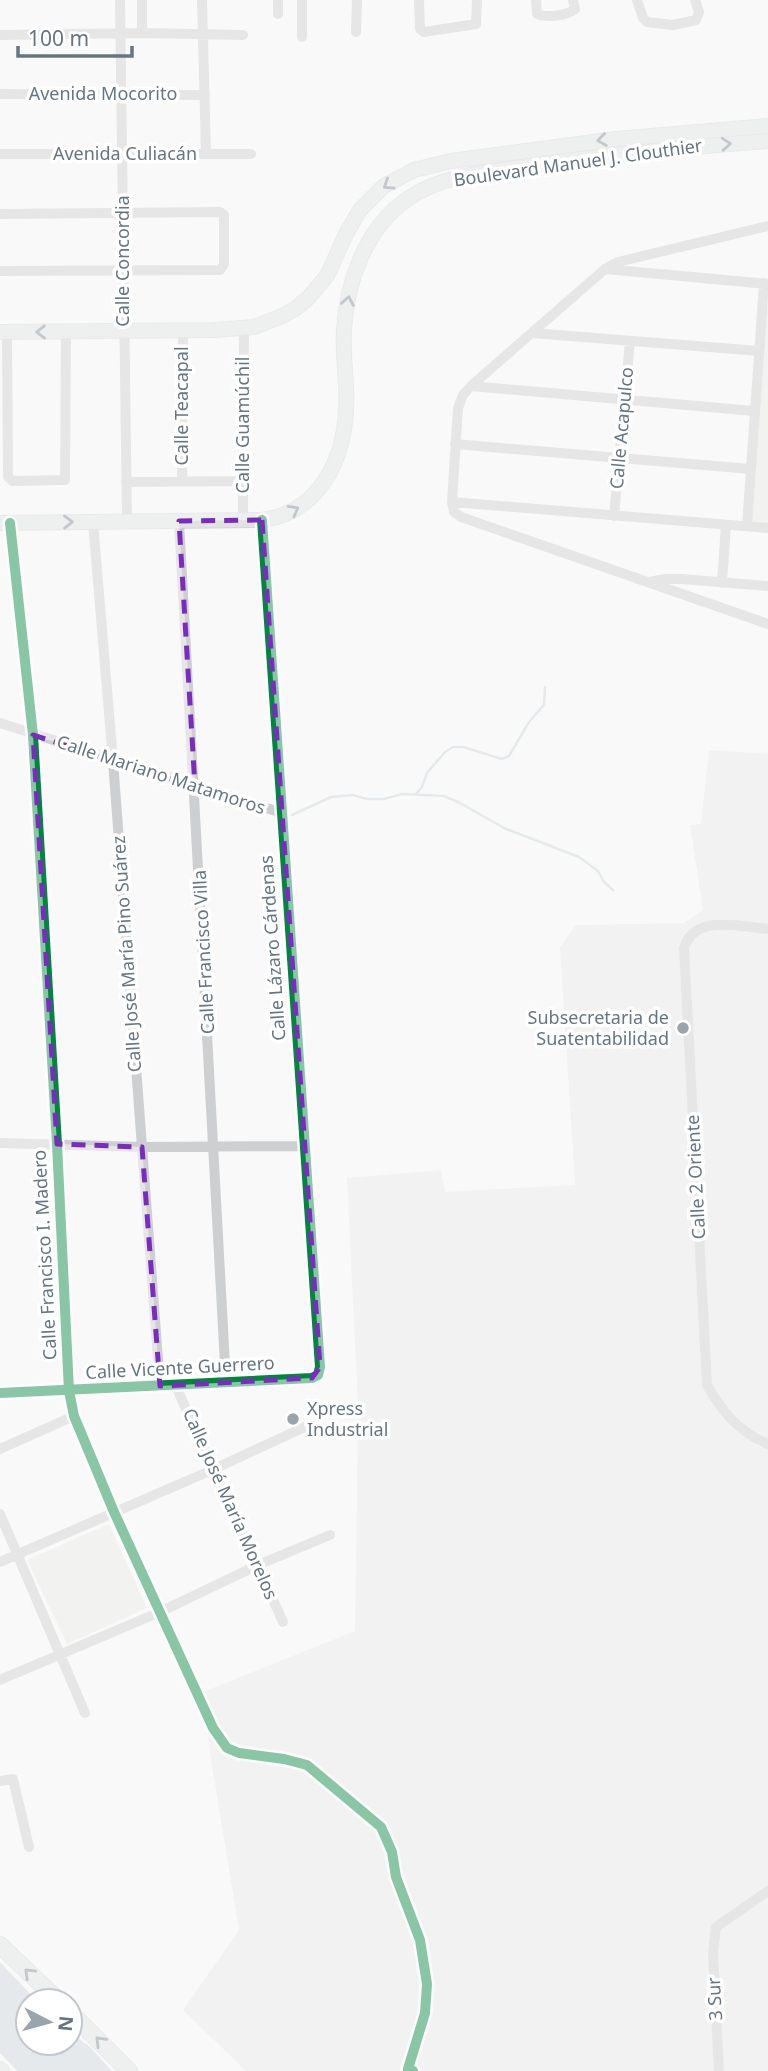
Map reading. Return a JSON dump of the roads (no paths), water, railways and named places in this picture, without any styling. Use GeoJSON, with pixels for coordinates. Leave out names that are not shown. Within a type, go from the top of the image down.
{"type":"FeatureCollection","features":[{"type":"Feature","properties":{"kind":"highway"},"geometry":{"type":"LineString","coordinates":[[0,1945],[44,1987]]}},
{"type":"Feature","properties":{"kind":"highway"},"geometry":{"type":"LineString","coordinates":[[84,2026],[129,2071]]}},
{"type":"Feature","properties":{"kind":"main road","name":"Boulevard Manuel J. Clouthier"},"geometry":{"type":"LineString","coordinates":[[3,332],[244,329],[262,325],[295,309],[307,299],[327,276],[360,210],[384,186],[414,170],[451,161],[615,139],[768,126]]}},
{"type":"Feature","properties":{"kind":"main road","name":"Boulevard Manuel J. Clouthier"},"geometry":{"type":"LineString","coordinates":[[5,523],[262,520],[278,518],[302,506],[314,497],[335,463],[346,423],[344,331],[353,278],[371,237],[392,211],[429,186],[463,176],[643,151],[768,141]]}},
{"type":"Feature","properties":{"kind":"street","name":"Calle Concordia"},"geometry":{"type":"LineString","coordinates":[[120,0],[127,521]]}},
{"type":"Feature","properties":{"kind":"street"},"geometry":{"type":"LineString","coordinates":[[142,0],[142,33]]}},
{"type":"Feature","properties":{"kind":"street"},"geometry":{"type":"LineString","coordinates":[[202,0],[206,154]]}},
{"type":"Feature","properties":{"kind":"street"},"geometry":{"type":"LineString","coordinates":[[278,0],[278,14]]}},
{"type":"Feature","properties":{"kind":"street"},"geometry":{"type":"LineString","coordinates":[[302,0],[302,37]]}},
{"type":"Feature","properties":{"kind":"street"},"geometry":{"type":"LineString","coordinates":[[356,32],[357,0]]}},
{"type":"Feature","properties":{"kind":"street"},"geometry":{"type":"LineString","coordinates":[[419,0],[421,32],[476,24],[477,0]]}},
{"type":"Feature","properties":{"kind":"street"},"geometry":{"type":"LineString","coordinates":[[536,0],[536,12],[543,16],[571,13],[575,9],[573,0]]}},
{"type":"Feature","properties":{"kind":"street"},"geometry":{"type":"LineString","coordinates":[[638,0],[643,18],[647,22],[677,25],[692,22],[698,16],[695,0]]}},
{"type":"Feature","properties":{"kind":"street"},"geometry":{"type":"LineString","coordinates":[[0,35],[243,35]]}},
{"type":"Feature","properties":{"kind":"street","name":"Avenida Mocorito"},"geometry":{"type":"LineString","coordinates":[[0,94],[205,95]]}},
{"type":"Feature","properties":{"kind":"street","name":"Avenida Culiacán"},"geometry":{"type":"LineString","coordinates":[[0,154],[251,154]]}},
{"type":"Feature","properties":{"kind":"street"},"geometry":{"type":"LineString","coordinates":[[0,214],[223,213],[223,268],[220,270],[0,271]]}},
{"type":"Feature","properties":{"kind":"street"},"geometry":{"type":"LineString","coordinates":[[768,226],[618,262],[605,269],[471,386],[460,401],[452,505],[461,517],[768,624]]}},
{"type":"Feature","properties":{"kind":"street"},"geometry":{"type":"LineString","coordinates":[[605,269],[766,283],[747,526]]}},
{"type":"Feature","properties":{"kind":"street","name":"Calle Guamúchil"},"geometry":{"type":"LineString","coordinates":[[243,520],[244,329]]}},
{"type":"Feature","properties":{"kind":"street","name":"Calle Teacapal"},"geometry":{"type":"LineString","coordinates":[[182,481],[183,330]]}},
{"type":"Feature","properties":{"kind":"street"},"geometry":{"type":"LineString","coordinates":[[3,332],[8,477],[10,480],[65,480],[66,331]]}},
{"type":"Feature","properties":{"kind":"street"},"geometry":{"type":"LineString","coordinates":[[532,333],[759,351]]}},
{"type":"Feature","properties":{"kind":"street","name":"Calle Acapulco"},"geometry":{"type":"LineString","coordinates":[[614,516],[630,341]]}},
{"type":"Feature","properties":{"kind":"street"},"geometry":{"type":"LineString","coordinates":[[471,386],[754,411]]}},
{"type":"Feature","properties":{"kind":"street"},"geometry":{"type":"LineString","coordinates":[[456,444],[750,469]]}},
{"type":"Feature","properties":{"kind":"street"},"geometry":{"type":"LineString","coordinates":[[126,482],[243,481]]}},
{"type":"Feature","properties":{"kind":"street"},"geometry":{"type":"LineString","coordinates":[[452,505],[768,528]]}},
{"type":"Feature","properties":{"kind":"street","name":"Calle Lázaro Cárdenas"},"geometry":{"type":"LineString","coordinates":[[262,520],[320,1367],[318,1375]]}},
{"type":"Feature","properties":{"kind":"street","name":"Calle Francisco Villa"},"geometry":{"type":"LineString","coordinates":[[179,521],[226,1383]]}},
{"type":"Feature","properties":{"kind":"street","name":"Calle José María Pino Suárez"},"geometry":{"type":"LineString","coordinates":[[93,522],[160,1387]]}},
{"type":"Feature","properties":{"kind":"street","name":"Calle Francisco I. Madero"},"geometry":{"type":"LineString","coordinates":[[5,523],[33,735],[69,1391],[74,1416],[114,1512],[212,1728],[227,1748],[239,1753],[307,1765],[381,1828],[392,1852],[396,1877],[421,1940],[427,1984],[425,2012],[410,2070]]}},
{"type":"Feature","properties":{"kind":"street"},"geometry":{"type":"LineString","coordinates":[[722,583],[726,525]]}},
{"type":"Feature","properties":{"kind":"street"},"geometry":{"type":"LineString","coordinates":[[647,583],[673,579],[768,586]]}},
{"type":"Feature","properties":{"kind":"street","name":"Calle Mariano Matamoros"},"geometry":{"type":"LineString","coordinates":[[0,723],[282,813]]}},
{"type":"Feature","properties":{"kind":"street","name":"Calle 2 Oriente"},"geometry":{"type":"LineString","coordinates":[[768,929],[709,925],[694,930],[687,938],[684,948],[707,1385],[731,1420],[755,1439],[768,1444]]}},
{"type":"Feature","properties":{"kind":"street"},"geometry":{"type":"LineString","coordinates":[[0,1143],[142,1147],[304,1146]]}},
{"type":"Feature","properties":{"kind":"street","name":"Calle Vicente Guerrero"},"geometry":{"type":"LineString","coordinates":[[0,1393],[160,1387],[312,1378],[318,1375]]}},
{"type":"Feature","properties":{"kind":"street","name":"Calle José María Morelos"},"geometry":{"type":"LineString","coordinates":[[176,1386],[283,1622]]}},
{"type":"Feature","properties":{"kind":"street"},"geometry":{"type":"LineString","coordinates":[[0,1449],[74,1416]]}},
{"type":"Feature","properties":{"kind":"street"},"geometry":{"type":"LineString","coordinates":[[0,1562],[309,1425]]}},
{"type":"Feature","properties":{"kind":"street"},"geometry":{"type":"LineString","coordinates":[[0,1514],[85,1713]]}},
{"type":"Feature","properties":{"kind":"street"},"geometry":{"type":"LineString","coordinates":[[0,1680],[160,1612],[258,1565],[330,1535]]}},
{"type":"Feature","properties":{"kind":"street"},"geometry":{"type":"LineString","coordinates":[[1,1778],[13,1779],[29,1847]]}},
{"type":"Feature","properties":{"kind":"street","name":"3 Sur"},"geometry":{"type":"LineString","coordinates":[[719,2071],[713,1952],[716,1927],[768,1891]]}},
{"type":"Feature","properties":{"kind":"waterway"},"geometry":{"type":"LineString","coordinates":[[416,794],[427,773],[445,752],[453,747],[463,747],[502,759],[509,756],[529,722],[544,705],[545,687]]}},
{"type":"Feature","properties":{"kind":"waterway"},"geometry":{"type":"LineString","coordinates":[[292,815],[331,797],[353,795],[367,799],[384,799],[402,794],[444,796],[504,828],[579,857],[598,871],[604,882],[613,890]]}},
{"type":"Feature","properties":{"kind":"place","name":"Subsecretaria de Suatentabilidad"},"geometry":{"type":"Point","coordinates":[683,1028]}},
{"type":"Feature","properties":{"kind":"place","name":"Xpress Industrial"},"geometry":{"type":"Point","coordinates":[293,1419]}}]}
